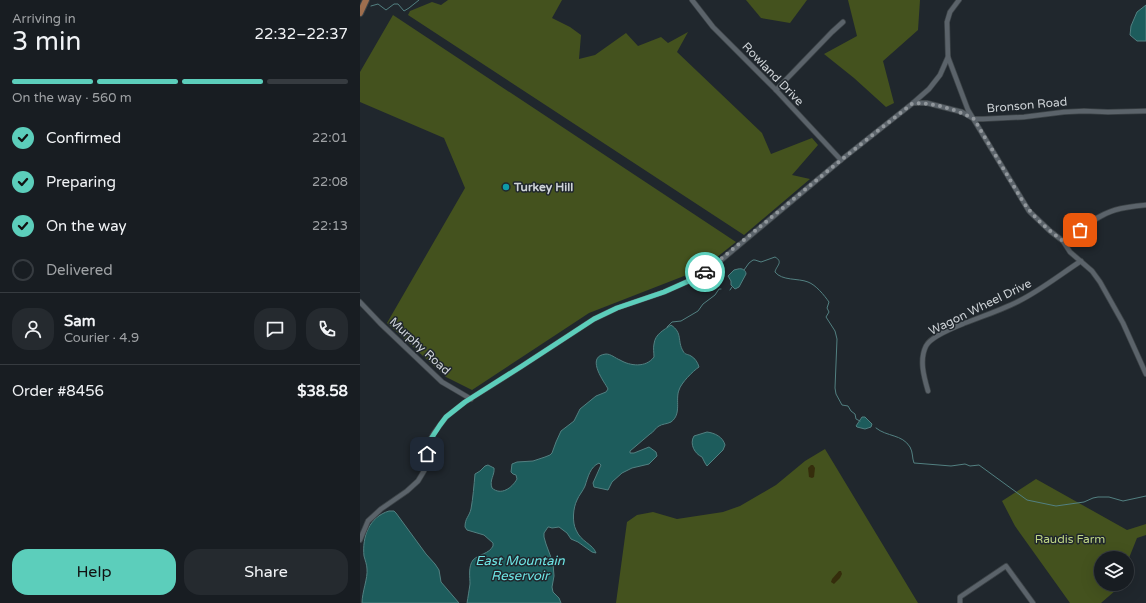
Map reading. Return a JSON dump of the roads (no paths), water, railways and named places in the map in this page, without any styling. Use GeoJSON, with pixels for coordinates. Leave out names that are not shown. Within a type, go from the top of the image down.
{"type":"FeatureCollection","features":[{"type":"Feature","properties":{"kind":"main road"},"geometry":{"type":"LineString","coordinates":[[360,13],[366,0]]}},
{"type":"Feature","properties":{"kind":"street","name":"Rowland Drive"},"geometry":{"type":"LineString","coordinates":[[692,0],[714,26],[841,160]]}},
{"type":"Feature","properties":{"kind":"street"},"geometry":{"type":"LineString","coordinates":[[959,0],[950,12],[947,22],[948,57],[968,110],[1029,211],[1063,241],[1070,252],[1092,271],[1110,298],[1146,374]]}},
{"type":"Feature","properties":{"kind":"street"},"geometry":{"type":"LineString","coordinates":[[776,90],[843,22]]}},
{"type":"Feature","properties":{"kind":"street"},"geometry":{"type":"LineString","coordinates":[[360,540],[368,521],[381,509],[418,481],[424,471],[429,442],[446,417],[471,399],[594,319],[617,308],[664,292],[707,272],[929,89],[940,75],[948,57]]}},
{"type":"Feature","properties":{"kind":"street","name":"Bronson Road"},"geometry":{"type":"LineString","coordinates":[[913,103],[933,104],[962,112],[974,119],[1024,117],[1084,111],[1146,111]]}},
{"type":"Feature","properties":{"kind":"street"},"geometry":{"type":"LineString","coordinates":[[1063,241],[1112,210],[1146,205]]}},
{"type":"Feature","properties":{"kind":"street","name":"Wagon Wheel Drive"},"geometry":{"type":"LineString","coordinates":[[928,391],[922,366],[923,355],[926,345],[933,339],[957,327],[1020,301],[1046,286],[1081,261]]}},
{"type":"Feature","properties":{"kind":"street","name":"Murphy Road"},"geometry":{"type":"LineString","coordinates":[[360,302],[442,382],[471,399]]}},
{"type":"Feature","properties":{"kind":"street"},"geometry":{"type":"LineString","coordinates":[[960,603],[960,597],[1006,566],[1033,603]]}},
{"type":"Feature","properties":{"kind":"water"},"geometry":{"type":"Polygon","coordinates":[[[1146,5],[1146,41],[1137,41],[1130,35],[1131,26],[1137,12],[1146,5]]]}},
{"type":"Feature","properties":{"kind":"water"},"geometry":{"type":"Polygon","coordinates":[[[734,270],[744,270],[746,274],[739,287],[735,289],[731,285],[731,281],[728,276],[734,270]]]}},
{"type":"Feature","properties":{"kind":"water","name":"East Mountain Reservoir"},"geometry":{"type":"Polygon","coordinates":[[[671,325],[677,331],[681,347],[684,352],[694,358],[699,367],[680,387],[677,411],[674,419],[671,422],[658,427],[630,451],[630,453],[634,453],[649,447],[656,452],[657,456],[649,464],[632,468],[622,473],[612,482],[608,490],[594,487],[593,483],[601,465],[599,463],[591,470],[576,503],[574,519],[578,534],[592,547],[596,553],[571,539],[567,533],[559,527],[548,527],[544,533],[546,544],[553,563],[553,592],[559,598],[561,603],[467,603],[471,563],[475,558],[489,551],[493,546],[493,543],[484,535],[467,530],[465,527],[471,509],[475,474],[488,465],[494,468],[491,482],[492,488],[503,491],[509,488],[517,479],[516,475],[511,472],[512,464],[517,462],[533,461],[550,455],[561,431],[574,421],[580,409],[596,396],[606,392],[608,389],[599,374],[596,363],[597,359],[600,356],[608,354],[628,364],[638,365],[647,363],[654,357],[656,338],[671,325]]]}},
{"type":"Feature","properties":{"kind":"water"},"geometry":{"type":"Polygon","coordinates":[[[862,417],[865,417],[872,424],[871,427],[865,429],[856,426],[862,417]]]}},
{"type":"Feature","properties":{"kind":"water"},"geometry":{"type":"Polygon","coordinates":[[[707,432],[718,436],[725,445],[723,450],[707,466],[702,457],[695,451],[692,442],[694,436],[707,432]]]}},
{"type":"Feature","properties":{"kind":"water","name":"East Mountain Reservoir"},"geometry":{"type":"Polygon","coordinates":[[[389,511],[394,511],[396,513],[435,564],[439,570],[441,582],[459,603],[362,603],[367,573],[367,566],[364,556],[364,542],[366,535],[368,529],[376,518],[389,511]]]}},
{"type":"Feature","properties":{"kind":"waterway"},"geometry":{"type":"LineString","coordinates":[[371,6],[378,4],[386,10],[394,4],[398,4],[404,11],[419,0]]}},
{"type":"Feature","properties":{"kind":"waterway"},"geometry":{"type":"LineString","coordinates":[[744,270],[753,260],[761,262],[775,257],[779,261],[775,272],[778,275],[811,283],[820,290],[827,299],[829,302],[827,308],[829,312],[826,317],[835,331],[837,339],[836,394],[842,405],[848,406],[855,414],[856,419],[860,421]]}},
{"type":"Feature","properties":{"kind":"waterway"},"geometry":{"type":"LineString","coordinates":[[667,327],[672,322],[681,321],[698,311],[703,304],[715,295],[719,289],[721,289]]}},
{"type":"Feature","properties":{"kind":"waterway"},"geometry":{"type":"LineString","coordinates":[[876,428],[907,443],[911,449],[914,463],[951,466],[965,464],[970,466],[979,465],[1027,500],[1056,506],[1084,502],[1098,497],[1109,497],[1123,501],[1146,496]]}},
{"type":"Feature","properties":{"kind":"place","name":"Turkey Hill"},"geometry":{"type":"Point","coordinates":[506,187]}},
{"type":"Feature","properties":{"kind":"park label","name":"Raudis Farm"},"geometry":{"type":"Point","coordinates":[1070,539]}}]}
